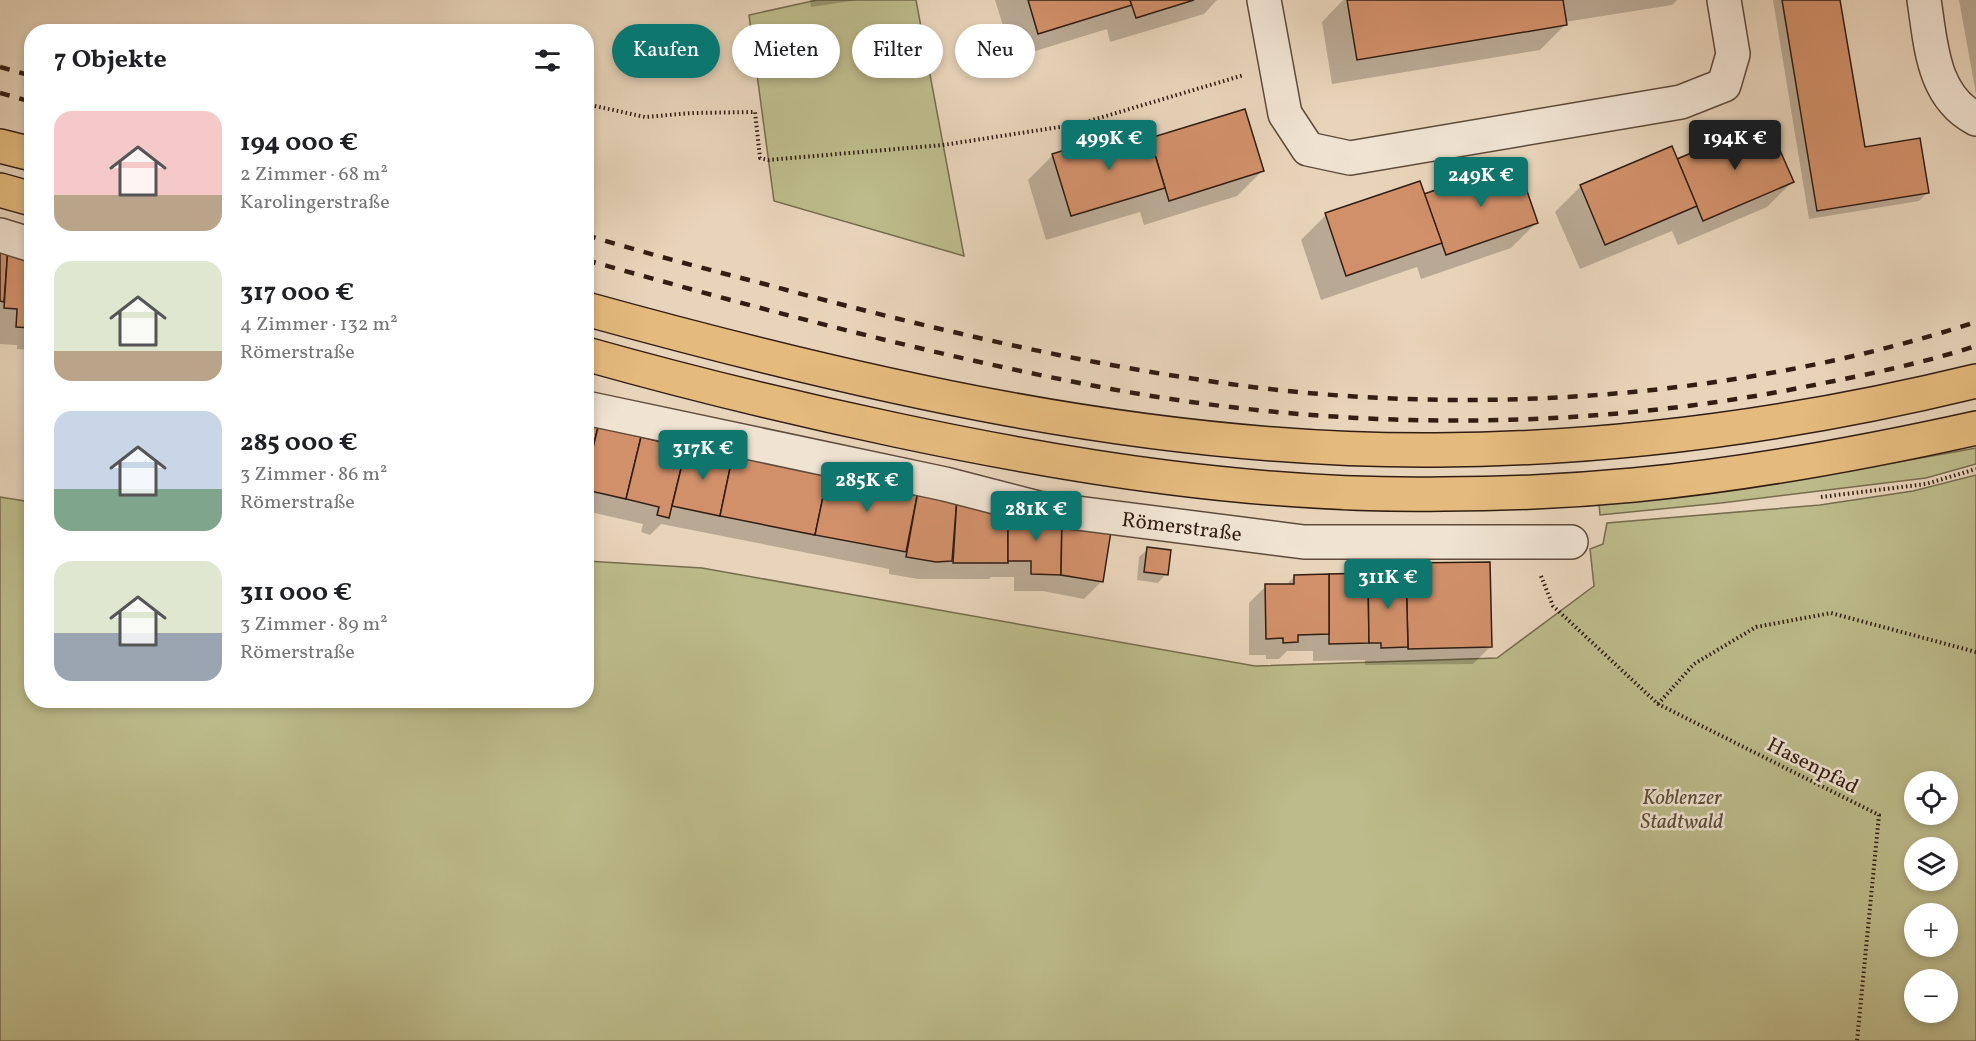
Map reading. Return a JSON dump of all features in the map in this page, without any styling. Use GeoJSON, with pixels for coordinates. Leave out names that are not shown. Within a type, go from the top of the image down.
{"type":"FeatureCollection","features":[{"type":"Feature","properties":{"kind":"highway"},"geometry":{"type":"LineString","coordinates":[[0,146],[24,152]]}},
{"type":"Feature","properties":{"kind":"highway"},"geometry":{"type":"LineString","coordinates":[[0,190],[24,197]]}},
{"type":"Feature","properties":{"kind":"highway"},"geometry":{"type":"LineString","coordinates":[[594,311],[801,364],[975,402],[1220,439],[1337,447],[1435,450],[1542,447],[1634,441],[1758,425],[1889,402],[1976,381]]}},
{"type":"Feature","properties":{"kind":"highway"},"geometry":{"type":"LineString","coordinates":[[594,356],[795,408],[962,444],[1107,469],[1222,484],[1321,491],[1440,494],[1550,491],[1635,485],[1766,469],[1899,445],[1976,428]]}},
{"type":"Feature","properties":{"kind":"street"},"geometry":{"type":"LineString","coordinates":[[1264,0],[1285,114],[1308,149],[1350,158],[1682,102],[1724,86],[1733,54],[1724,0]]}},
{"type":"Feature","properties":{"kind":"street"},"geometry":{"type":"LineString","coordinates":[[1924,0],[1933,56],[1945,91],[1964,112],[1976,119]]}},
{"type":"Feature","properties":{"kind":"street"},"geometry":{"type":"LineString","coordinates":[[0,235],[24,242]]}},
{"type":"Feature","properties":{"kind":"street","name":"Römerstraße"},"geometry":{"type":"LineString","coordinates":[[594,410],[945,484],[1038,508],[1304,542],[1571,542]]}},
{"type":"Feature","properties":{"kind":"path"},"geometry":{"type":"LineString","coordinates":[[594,106],[645,117],[692,113],[755,112],[760,158],[768,160],[943,145],[1079,124],[1276,66]]}},
{"type":"Feature","properties":{"kind":"path"},"geometry":{"type":"LineString","coordinates":[[1820,497],[1926,484],[1976,469]]}},
{"type":"Feature","properties":{"kind":"path","name":"Hasenpfad"},"geometry":{"type":"LineString","coordinates":[[1553,606],[1658,704],[1879,815],[1857,1041]]}},
{"type":"Feature","properties":{"kind":"path"},"geometry":{"type":"LineString","coordinates":[[1658,704],[1694,664],[1756,627],[1831,613],[1976,652]]}},
{"type":"Feature","properties":{"kind":"green space"},"geometry":{"type":"Polygon","coordinates":[[[817,0],[916,0],[920,24],[852,24],[852,78],[931,78],[964,256],[774,201],[757,78],[840,78],[840,24],[750,24],[749,15],[817,0]]]}},
{"type":"Feature","properties":{"kind":"green space"},"geometry":{"type":"Polygon","coordinates":[[[1976,448],[1976,464],[1926,478],[1600,515],[1599,504],[1788,480],[1976,448]]]}},
{"type":"Feature","properties":{"kind":"green space","name":"Koblenzer Stadtwald"},"geometry":{"type":"Polygon","coordinates":[[[1976,475],[1976,1041],[0,1041],[0,497],[24,501],[24,708],[594,708],[594,561],[702,568],[1255,666],[1497,658],[1594,586],[1590,549],[1603,544],[1607,523],[1820,505],[1913,491],[1976,475]]]}},
{"type":"Feature","properties":{"kind":"building"},"geometry":{"type":"Polygon","coordinates":[[[1028,0],[1130,0],[1132,5],[1038,34],[1028,0]]]}},
{"type":"Feature","properties":{"kind":"building"},"geometry":{"type":"Polygon","coordinates":[[[1130,0],[1194,0],[1136,18],[1130,0]]]}},
{"type":"Feature","properties":{"kind":"building"},"geometry":{"type":"Polygon","coordinates":[[[1347,0],[1563,0],[1567,25],[1357,60],[1347,0]]]}},
{"type":"Feature","properties":{"kind":"building"},"geometry":{"type":"Polygon","coordinates":[[[1782,0],[1840,0],[1865,147],[1920,138],[1929,193],[1817,211],[1782,0]]]}},
{"type":"Feature","properties":{"kind":"building"},"geometry":{"type":"Polygon","coordinates":[[[1245,109],[1264,171],[1169,201],[1150,138],[1245,109]]]}},
{"type":"Feature","properties":{"kind":"building"},"geometry":{"type":"Polygon","coordinates":[[[1767,121],[1794,182],[1703,221],[1677,159],[1767,121]]]}},
{"type":"Feature","properties":{"kind":"building"},"geometry":{"type":"Polygon","coordinates":[[[1146,125],[1165,188],[1071,216],[1052,154],[1146,125]]]}},
{"type":"Feature","properties":{"kind":"building"},"geometry":{"type":"Polygon","coordinates":[[[1672,146],[1697,206],[1605,245],[1580,185],[1672,146]]]}},
{"type":"Feature","properties":{"kind":"building"},"geometry":{"type":"Polygon","coordinates":[[[1517,162],[1538,223],[1446,255],[1424,194],[1517,162]]]}},
{"type":"Feature","properties":{"kind":"building"},"geometry":{"type":"Polygon","coordinates":[[[1420,181],[1442,243],[1346,276],[1325,213],[1420,181]]]}},
{"type":"Feature","properties":{"kind":"building"},"geometry":{"type":"Polygon","coordinates":[[[0,246],[8,247],[4,302],[0,301],[0,246]]]}},
{"type":"Feature","properties":{"kind":"building"},"geometry":{"type":"Polygon","coordinates":[[[8,247],[24,252],[24,328],[16,327],[17,309],[4,308],[8,247]]]}},
{"type":"Feature","properties":{"kind":"building"},"geometry":{"type":"Polygon","coordinates":[[[594,426],[598,427],[594,444],[594,426]]]}},
{"type":"Feature","properties":{"kind":"building"},"geometry":{"type":"Polygon","coordinates":[[[598,427],[641,437],[626,499],[594,492],[594,444],[598,427]]]}},
{"type":"Feature","properties":{"kind":"building"},"geometry":{"type":"Polygon","coordinates":[[[641,437],[686,448],[669,518],[657,515],[659,507],[626,499],[641,437]]]}},
{"type":"Feature","properties":{"kind":"building"},"geometry":{"type":"Polygon","coordinates":[[[686,448],[733,454],[720,516],[672,506],[686,448]]]}},
{"type":"Feature","properties":{"kind":"building"},"geometry":{"type":"Polygon","coordinates":[[[733,454],[828,473],[815,535],[720,516],[733,454]]]}},
{"type":"Feature","properties":{"kind":"building"},"geometry":{"type":"Polygon","coordinates":[[[828,473],[918,491],[906,552],[815,535],[828,473]]]}},
{"type":"Feature","properties":{"kind":"building"},"geometry":{"type":"Polygon","coordinates":[[[918,491],[957,497],[952,561],[936,562],[906,557],[918,491]]]}},
{"type":"Feature","properties":{"kind":"building"},"geometry":{"type":"Polygon","coordinates":[[[957,497],[1008,511],[1008,563],[953,563],[957,497]]]}},
{"type":"Feature","properties":{"kind":"building"},"geometry":{"type":"Polygon","coordinates":[[[1008,511],[1062,517],[1061,575],[1031,574],[1031,561],[1008,561],[1008,511]]]}},
{"type":"Feature","properties":{"kind":"building"},"geometry":{"type":"Polygon","coordinates":[[[1062,517],[1112,525],[1103,582],[1061,575],[1062,517]]]}},
{"type":"Feature","properties":{"kind":"building"},"geometry":{"type":"Polygon","coordinates":[[[1147,547],[1171,550],[1168,575],[1144,572],[1147,547]]]}},
{"type":"Feature","properties":{"kind":"building"},"geometry":{"type":"Polygon","coordinates":[[[1490,562],[1492,647],[1408,649],[1406,563],[1490,562]]]}},
{"type":"Feature","properties":{"kind":"building"},"geometry":{"type":"Polygon","coordinates":[[[1368,573],[1369,643],[1329,644],[1329,574],[1368,573]]]}},
{"type":"Feature","properties":{"kind":"building"},"geometry":{"type":"Polygon","coordinates":[[[1368,573],[1406,573],[1408,647],[1381,648],[1381,643],[1369,643],[1368,573]]]}},
{"type":"Feature","properties":{"kind":"building"},"geometry":{"type":"Polygon","coordinates":[[[1329,574],[1329,634],[1298,635],[1298,642],[1283,643],[1283,638],[1266,639],[1265,584],[1294,584],[1294,575],[1329,574]]]}},
{"type":"Feature","properties":{"kind":"railway"},"geometry":{"type":"LineString","coordinates":[[0,67],[24,74]]}},
{"type":"Feature","properties":{"kind":"railway"},"geometry":{"type":"LineString","coordinates":[[0,93],[24,100]]}},
{"type":"Feature","properties":{"kind":"railway"},"geometry":{"type":"LineString","coordinates":[[594,237],[829,301],[1057,355],[1230,384],[1323,394],[1417,399],[1512,399],[1607,394],[1701,384],[1795,369],[1887,348],[1976,322]]}},
{"type":"Feature","properties":{"kind":"railway"},"geometry":{"type":"LineString","coordinates":[[594,262],[913,347],[1045,376],[1200,403],[1289,413],[1378,419],[1558,418],[1647,411],[1736,399],[1824,383],[1900,367],[1976,346]]}}]}
